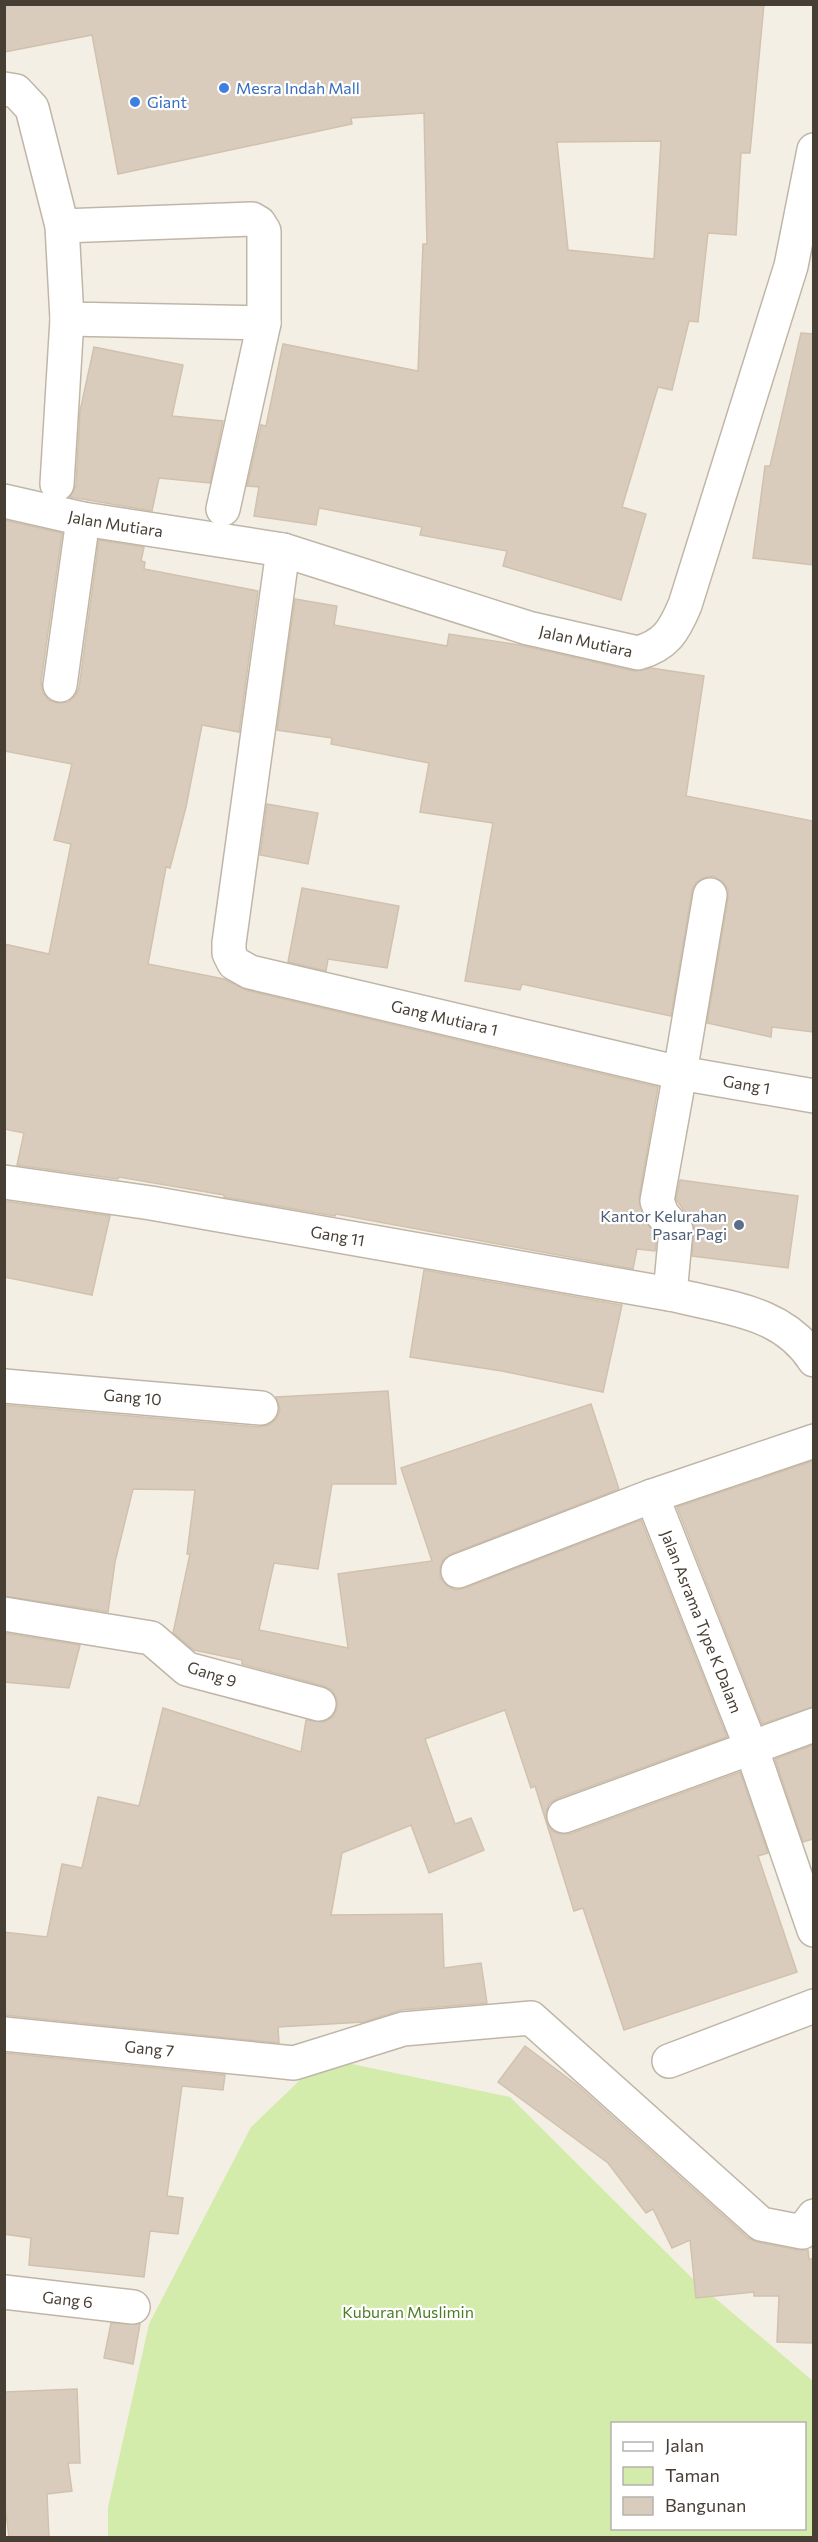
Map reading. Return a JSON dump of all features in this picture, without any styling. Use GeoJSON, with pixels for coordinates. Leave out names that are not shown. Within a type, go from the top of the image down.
{"type":"FeatureCollection","features":[{"type":"Feature","properties":{"kind":"street"},"geometry":{"type":"LineString","coordinates":[[4,89],[16,91],[32,108],[62,226],[68,319],[57,484]]}},
{"type":"Feature","properties":{"kind":"street","name":"Jalan Mutiara"},"geometry":{"type":"LineString","coordinates":[[4,501],[83,519],[283,550],[528,628],[638,653],[655,648],[667,640],[676,627],[685,605],[791,266],[813,150]]}},
{"type":"Feature","properties":{"kind":"street"},"geometry":{"type":"LineString","coordinates":[[62,226],[252,219],[259,223],[264,231],[264,323],[223,509]]}},
{"type":"Feature","properties":{"kind":"street"},"geometry":{"type":"LineString","coordinates":[[68,319],[264,323]]}},
{"type":"Feature","properties":{"kind":"street"},"geometry":{"type":"LineString","coordinates":[[60,685],[83,519]]}},
{"type":"Feature","properties":{"kind":"street","name":"Gang Mutiara 1"},"geometry":{"type":"LineString","coordinates":[[283,550],[230,943],[234,963],[250,972],[680,1073]]}},
{"type":"Feature","properties":{"kind":"street"},"geometry":{"type":"LineString","coordinates":[[710,895],[657,1202],[662,1214],[676,1230],[670,1294],[760,1315],[789,1330],[813,1360]]}},
{"type":"Feature","properties":{"kind":"street","name":"Gang 1"},"geometry":{"type":"LineString","coordinates":[[680,1073],[813,1096]]}},
{"type":"Feature","properties":{"kind":"street","name":"Gang 11"},"geometry":{"type":"LineString","coordinates":[[4,1182],[163,1205],[670,1294]]}},
{"type":"Feature","properties":{"kind":"street","name":"Gang 10"},"geometry":{"type":"LineString","coordinates":[[4,1386],[261,1408]]}},
{"type":"Feature","properties":{"kind":"street"},"geometry":{"type":"LineString","coordinates":[[458,1571],[652,1496],[813,1441]]}},
{"type":"Feature","properties":{"kind":"street","name":"Jalan Asrama Type K Dalam"},"geometry":{"type":"LineString","coordinates":[[652,1496],[751,1748],[813,1930]]}},
{"type":"Feature","properties":{"kind":"street","name":"Gang 9"},"geometry":{"type":"LineString","coordinates":[[4,1614],[151,1638],[187,1669],[319,1704]]}},
{"type":"Feature","properties":{"kind":"street"},"geometry":{"type":"LineString","coordinates":[[564,1816],[813,1725]]}},
{"type":"Feature","properties":{"kind":"street"},"geometry":{"type":"LineString","coordinates":[[669,2061],[813,2006]]}},
{"type":"Feature","properties":{"kind":"street","name":"Gang 7"},"geometry":{"type":"LineString","coordinates":[[4,2034],[294,2063],[403,2029],[531,2018],[761,2224],[802,2232],[813,2216]]}},
{"type":"Feature","properties":{"kind":"street","name":"Gang 6"},"geometry":{"type":"LineString","coordinates":[[4,2292],[133,2307]]}},
{"type":"Feature","properties":{"kind":"green space","name":"Kuburan Muslimin"},"geometry":{"type":"Polygon","coordinates":[[[323,2058],[510,2097],[696,2282],[813,2381],[813,2537],[108,2538],[108,2507],[149,2324],[251,2127],[323,2058]]]}},
{"type":"Feature","properties":{"kind":"building"},"geometry":{"type":"Polygon","coordinates":[[[4,4],[764,4],[750,153],[741,153],[736,235],[708,233],[698,322],[689,321],[672,390],[658,387],[622,507],[646,514],[621,600],[503,566],[507,551],[420,535],[422,527],[319,508],[316,525],[254,516],[259,487],[247,486],[261,425],[266,426],[283,344],[418,371],[423,244],[427,244],[424,113],[351,118],[352,124],[118,174],[92,35],[4,52],[4,4]],[[661,141],[557,142],[568,250],[654,259],[661,141]]]}},
{"type":"Feature","properties":{"kind":"building"},"geometry":{"type":"Polygon","coordinates":[[[801,333],[813,334],[813,565],[753,558],[765,466],[770,466],[801,333]]]}},
{"type":"Feature","properties":{"kind":"building"},"geometry":{"type":"Polygon","coordinates":[[[94,347],[183,365],[172,416],[223,421],[210,483],[159,478],[152,511],[70,497],[76,485],[80,411],[94,347]]]}},
{"type":"Feature","properties":{"kind":"building"},"geometry":{"type":"Polygon","coordinates":[[[4,520],[62,533],[41,682],[43,693],[49,700],[57,703],[68,702],[79,688],[99,540],[144,547],[141,561],[145,562],[144,569],[258,591],[239,732],[202,725],[186,807],[170,868],[166,867],[148,964],[224,979],[246,990],[658,1087],[639,1198],[645,1221],[657,1236],[655,1251],[637,1249],[633,1269],[336,1214],[335,1216],[119,1177],[118,1179],[17,1165],[24,1133],[4,1129],[4,944],[49,954],[71,844],[54,840],[72,764],[4,751],[4,520]]]}},
{"type":"Feature","properties":{"kind":"building"},"geometry":{"type":"Polygon","coordinates":[[[295,599],[337,606],[334,625],[447,646],[449,634],[520,645],[634,671],[651,668],[704,676],[686,796],[813,821],[813,1032],[772,1027],[771,1037],[707,1023],[728,898],[728,889],[722,881],[713,876],[703,878],[696,883],[692,891],[671,1016],[522,984],[520,990],[465,981],[493,823],[420,812],[429,763],[331,744],[332,738],[277,730],[295,599]]]}},
{"type":"Feature","properties":{"kind":"building"},"geometry":{"type":"Polygon","coordinates":[[[267,804],[318,813],[308,864],[260,855],[267,804]]]}},
{"type":"Feature","properties":{"kind":"building"},"geometry":{"type":"Polygon","coordinates":[[[302,888],[399,906],[387,968],[328,959],[326,971],[288,962],[302,888]]]}},
{"type":"Feature","properties":{"kind":"building","name":"Kantor Kelurahan Pasar Pagi"},"geometry":{"type":"Polygon","coordinates":[[[680,1180],[798,1196],[788,1268],[692,1256],[694,1225],[676,1199],[680,1180]]]}},
{"type":"Feature","properties":{"kind":"building"},"geometry":{"type":"Polygon","coordinates":[[[4,1201],[110,1216],[92,1295],[4,1277],[4,1201]]]}},
{"type":"Feature","properties":{"kind":"building"},"geometry":{"type":"Polygon","coordinates":[[[424,1270],[622,1305],[603,1392],[502,1371],[410,1357],[424,1270]]]}},
{"type":"Feature","properties":{"kind":"building"},"geometry":{"type":"Polygon","coordinates":[[[388,1391],[396,1484],[332,1484],[318,1569],[274,1563],[259,1630],[348,1648],[338,1574],[432,1561],[401,1468],[591,1404],[619,1489],[451,1554],[443,1560],[440,1577],[447,1586],[456,1590],[465,1588],[641,1520],[727,1737],[558,1798],[549,1804],[546,1821],[535,1786],[531,1788],[505,1710],[425,1739],[455,1824],[471,1818],[484,1850],[429,1873],[411,1825],[342,1853],[331,1915],[442,1914],[444,1968],[481,1963],[487,2003],[401,2010],[364,2022],[278,2027],[279,2043],[4,2015],[4,1932],[47,1937],[62,1864],[82,1868],[98,1797],[139,1806],[163,1708],[301,1752],[306,1720],[324,1722],[333,1717],[337,1708],[337,1699],[332,1690],[324,1686],[242,1664],[242,1660],[194,1650],[173,1633],[190,1554],[187,1554],[195,1490],[133,1489],[115,1562],[108,1612],[4,1596],[4,1405],[259,1427],[269,1425],[277,1418],[280,1409],[276,1397],[388,1391]]]}},
{"type":"Feature","properties":{"kind":"building"},"geometry":{"type":"Polygon","coordinates":[[[813,1461],[813,1707],[762,1724],[677,1507],[813,1461]]]}},
{"type":"Feature","properties":{"kind":"building"},"geometry":{"type":"Polygon","coordinates":[[[4,1633],[80,1645],[69,1688],[4,1682],[4,1633]]]}},
{"type":"Feature","properties":{"kind":"building"},"geometry":{"type":"Polygon","coordinates":[[[813,1745],[813,1839],[803,1842],[775,1759],[813,1745]]]}},
{"type":"Feature","properties":{"kind":"building"},"geometry":{"type":"Polygon","coordinates":[[[740,1772],[768,1853],[758,1856],[797,1972],[624,2030],[583,1908],[574,1911],[546,1823],[552,1831],[570,1834],[740,1772]]]}},
{"type":"Feature","properties":{"kind":"building"},"geometry":{"type":"Polygon","coordinates":[[[525,2046],[577,2085],[748,2238],[757,2242],[808,2250],[809,2259],[813,2259],[813,2343],[777,2342],[779,2296],[754,2296],[754,2292],[696,2298],[690,2240],[672,2248],[653,2209],[646,2213],[608,2163],[498,2082],[525,2046]]]}},
{"type":"Feature","properties":{"kind":"building"},"geometry":{"type":"Polygon","coordinates":[[[4,2053],[225,2075],[223,2090],[182,2086],[167,2196],[183,2198],[178,2234],[150,2231],[144,2277],[29,2265],[31,2238],[4,2234],[4,2053]]]}},
{"type":"Feature","properties":{"kind":"building"},"geometry":{"type":"Polygon","coordinates":[[[111,2323],[140,2324],[133,2364],[104,2358],[111,2323]]]}},
{"type":"Feature","properties":{"kind":"building"},"geometry":{"type":"Polygon","coordinates":[[[77,2389],[80,2463],[68,2463],[72,2491],[47,2494],[49,2538],[9,2538],[4,2496],[4,2392],[77,2389]]]}},
{"type":"Feature","properties":{"kind":"place","name":"Mesra Indah Mall"},"geometry":{"type":"Point","coordinates":[224,88]}},
{"type":"Feature","properties":{"kind":"place","name":"Giant"},"geometry":{"type":"Point","coordinates":[135,102]}},
{"type":"Feature","properties":{"kind":"place","name":"Kantor Kelurahan Pasar Pagi"},"geometry":{"type":"Point","coordinates":[739,1225]}}]}
